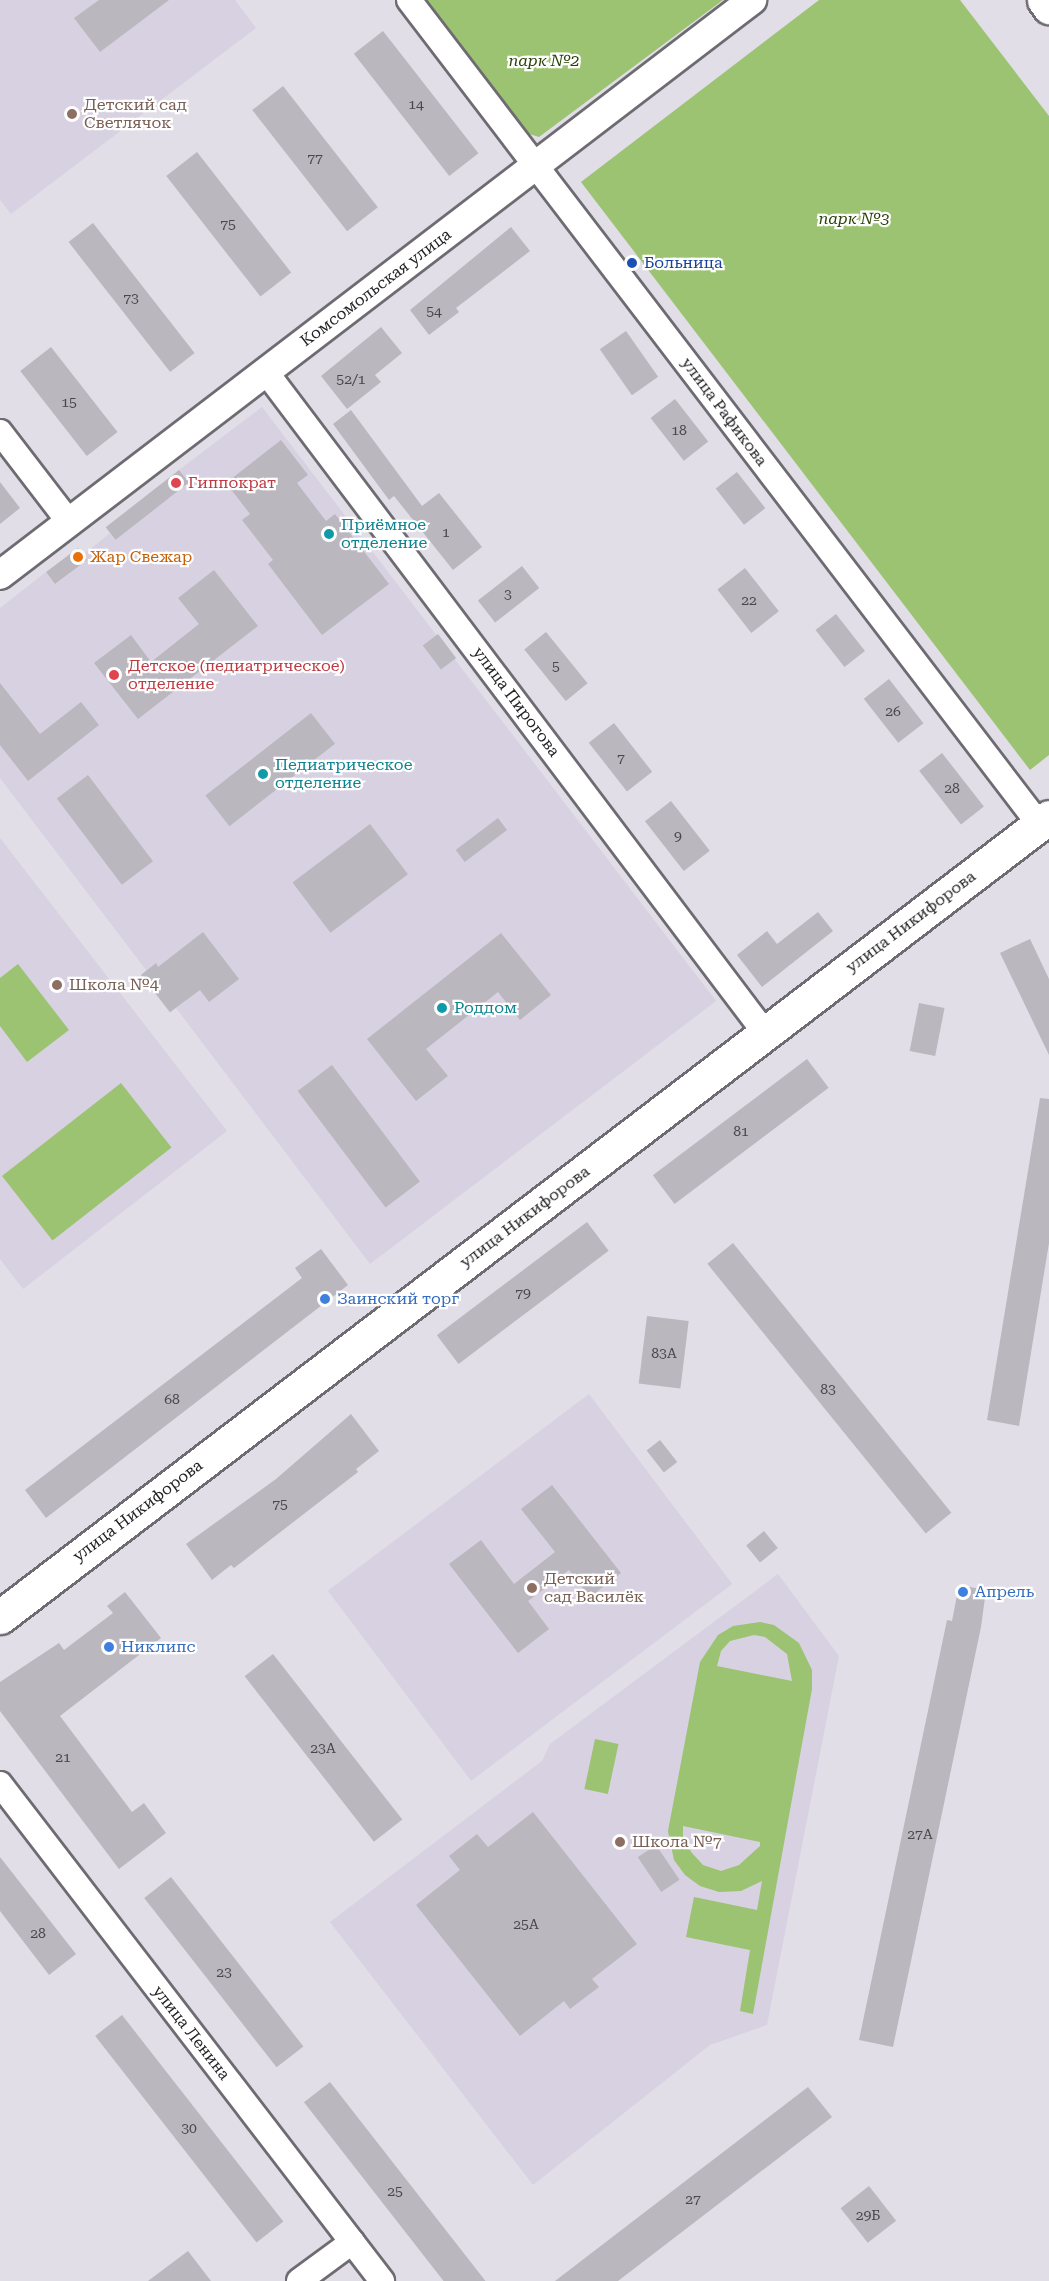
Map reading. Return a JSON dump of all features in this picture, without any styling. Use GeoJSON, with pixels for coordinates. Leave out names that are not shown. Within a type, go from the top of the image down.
{"type":"FeatureCollection","features":[{"type":"Feature","properties":{"kind":"main road"},"geometry":{"type":"LineString","coordinates":[[1044,0],[1049,7]]}},
{"type":"Feature","properties":{"kind":"main road","name":"улица Никифорова"},"geometry":{"type":"LineString","coordinates":[[0,1617],[1044,821]]}},
{"type":"Feature","properties":{"kind":"street","name":"улица Рафикова"},"geometry":{"type":"LineString","coordinates":[[409,0],[1044,821]]}},
{"type":"Feature","properties":{"kind":"street","name":"Комсомольская улица"},"geometry":{"type":"LineString","coordinates":[[0,575],[752,0]]}},
{"type":"Feature","properties":{"kind":"street","name":"улица Пирогова"},"geometry":{"type":"LineString","coordinates":[[266,372],[765,1033]]}},
{"type":"Feature","properties":{"kind":"street"},"geometry":{"type":"LineString","coordinates":[[0,432],[69,522]]}},
{"type":"Feature","properties":{"kind":"street","name":"улица Ленина"},"geometry":{"type":"LineString","coordinates":[[0,1784],[382,2281]]}},
{"type":"Feature","properties":{"kind":"street"},"geometry":{"type":"LineString","coordinates":[[299,2281],[352,2242]]}},
{"type":"Feature","properties":{"kind":"shaded area","name":"Детский сад Светлячок"},"geometry":{"type":"Polygon","coordinates":[[[0,0],[235,0],[256,28],[11,214],[0,200],[0,0]]]}},
{"type":"Feature","properties":{"kind":"shaded area"},"geometry":{"type":"Polygon","coordinates":[[[262,407],[716,1001],[370,1264],[176,1008],[170,1013],[141,975],[146,970],[0,778],[0,608],[46,572],[56,584],[87,560],[83,555],[110,533],[115,539],[189,483],[179,470],[262,407]]]}},
{"type":"Feature","properties":{"kind":"shaded area","name":"Школа №4"},"geometry":{"type":"Polygon","coordinates":[[[0,838],[227,1131],[23,1289],[0,1259],[0,838]]]}},
{"type":"Feature","properties":{"kind":"shaded area","name":"Детский сад Василёк"},"geometry":{"type":"Polygon","coordinates":[[[589,1394],[732,1584],[471,1781],[328,1591],[589,1394]]]}},
{"type":"Feature","properties":{"kind":"shaded area","name":"Школа №7"},"geometry":{"type":"Polygon","coordinates":[[[778,1574],[839,1656],[767,2025],[710,2045],[533,2185],[330,1922],[542,1761],[550,1744],[778,1574]]]}},
{"type":"Feature","properties":{"kind":"green space","name":"парк №2"},"geometry":{"type":"Polygon","coordinates":[[[422,0],[723,0],[539,137],[523,132],[422,0]]]}},
{"type":"Feature","properties":{"kind":"green space","name":"парк №3"},"geometry":{"type":"Polygon","coordinates":[[[819,0],[960,0],[1049,116],[1049,755],[1030,770],[581,182],[819,0]]]}},
{"type":"Feature","properties":{"kind":"green space"},"geometry":{"type":"Polygon","coordinates":[[[18,964],[69,1030],[27,1062],[0,1026],[0,978],[18,964]]]}},
{"type":"Feature","properties":{"kind":"green space"},"geometry":{"type":"Polygon","coordinates":[[[121,1083],[171,1148],[52,1241],[2,1176],[121,1083]]]}},
{"type":"Feature","properties":{"kind":"green space"},"geometry":{"type":"Polygon","coordinates":[[[760,1622],[774,1625],[799,1643],[812,1670],[812,1689],[753,2014],[740,2011],[750,1950],[686,1937],[694,1897],[757,1910],[762,1881],[741,1891],[719,1892],[700,1886],[685,1875],[674,1860],[668,1831],[700,1662],[718,1635],[733,1626],[760,1622]],[[754,1635],[730,1641],[721,1651],[717,1666],[792,1681],[787,1654],[765,1637],[754,1635]],[[683,1826],[683,1840],[692,1853],[703,1865],[721,1871],[739,1865],[760,1846],[760,1842],[683,1826]]]}},
{"type":"Feature","properties":{"kind":"green space"},"geometry":{"type":"Polygon","coordinates":[[[595,1739],[618,1744],[608,1794],[584,1789],[595,1739]]]}},
{"type":"Feature","properties":{"kind":"building"},"geometry":{"type":"Polygon","coordinates":[[[99,0],[169,0],[100,52],[74,18],[99,0]]]}},
{"type":"Feature","properties":{"kind":"building"},"geometry":{"type":"Polygon","coordinates":[[[383,31],[478,153],[449,176],[354,54],[383,31]]]}},
{"type":"Feature","properties":{"kind":"building"},"geometry":{"type":"Polygon","coordinates":[[[283,86],[378,207],[347,231],[252,110],[283,86]]]}},
{"type":"Feature","properties":{"kind":"building"},"geometry":{"type":"Polygon","coordinates":[[[197,152],[291,273],[260,297],[166,176],[197,152]]]}},
{"type":"Feature","properties":{"kind":"building"},"geometry":{"type":"Polygon","coordinates":[[[93,223],[195,353],[170,372],[69,242],[93,223]]]}},
{"type":"Feature","properties":{"kind":"building"},"geometry":{"type":"Polygon","coordinates":[[[511,227],[530,251],[456,308],[459,312],[429,335],[410,310],[511,227]]]}},
{"type":"Feature","properties":{"kind":"building"},"geometry":{"type":"Polygon","coordinates":[[[381,327],[402,353],[375,375],[381,382],[347,409],[321,376],[381,327]]]}},
{"type":"Feature","properties":{"kind":"building"},"geometry":{"type":"Polygon","coordinates":[[[626,331],[658,377],[632,395],[600,349],[626,331]]]}},
{"type":"Feature","properties":{"kind":"building"},"geometry":{"type":"Polygon","coordinates":[[[51,347],[117,432],[87,456],[20,371],[51,347]]]}},
{"type":"Feature","properties":{"kind":"building"},"geometry":{"type":"Polygon","coordinates":[[[675,399],[708,442],[684,461],[651,418],[675,399]]]}},
{"type":"Feature","properties":{"kind":"building"},"geometry":{"type":"Polygon","coordinates":[[[351,410],[422,506],[439,493],[482,547],[453,570],[394,496],[389,500],[333,424],[351,410]]]}},
{"type":"Feature","properties":{"kind":"building","name":"Приёмное отделение"},"geometry":{"type":"Polygon","coordinates":[[[281,440],[308,475],[297,483],[326,521],[335,514],[389,584],[322,635],[268,564],[273,560],[242,520],[250,514],[226,483],[281,440]]]}},
{"type":"Feature","properties":{"kind":"building"},"geometry":{"type":"Polygon","coordinates":[[[179,470],[189,483],[116,540],[106,527],[179,470]]]}},
{"type":"Feature","properties":{"kind":"building"},"geometry":{"type":"Polygon","coordinates":[[[737,472],[765,508],[744,525],[716,489],[737,472]]]}},
{"type":"Feature","properties":{"kind":"building"},"geometry":{"type":"Polygon","coordinates":[[[0,482],[20,508],[0,524],[0,482]]]}},
{"type":"Feature","properties":{"kind":"building"},"geometry":{"type":"Polygon","coordinates":[[[78,548],[87,560],[55,584],[46,572],[78,548]]]}},
{"type":"Feature","properties":{"kind":"building"},"geometry":{"type":"Polygon","coordinates":[[[522,566],[539,588],[495,623],[478,600],[522,566]]]}},
{"type":"Feature","properties":{"kind":"building"},"geometry":{"type":"Polygon","coordinates":[[[745,568],[779,611],[751,633],[717,590],[745,568]]]}},
{"type":"Feature","properties":{"kind":"building"},"geometry":{"type":"Polygon","coordinates":[[[214,570],[258,626],[138,719],[94,663],[131,635],[151,662],[199,624],[178,598],[214,570]]]}},
{"type":"Feature","properties":{"kind":"building"},"geometry":{"type":"Polygon","coordinates":[[[836,614],[865,651],[844,667],[816,630],[836,614]]]}},
{"type":"Feature","properties":{"kind":"building"},"geometry":{"type":"Polygon","coordinates":[[[546,632],[588,683],[566,701],[524,650],[546,632]]]}},
{"type":"Feature","properties":{"kind":"building"},"geometry":{"type":"Polygon","coordinates":[[[438,634],[456,658],[441,669],[423,645],[438,634]]]}},
{"type":"Feature","properties":{"kind":"building"},"geometry":{"type":"Polygon","coordinates":[[[889,679],[923,723],[898,743],[864,699],[889,679]]]}},
{"type":"Feature","properties":{"kind":"building"},"geometry":{"type":"Polygon","coordinates":[[[0,683],[40,734],[81,702],[99,725],[28,781],[0,745],[0,683]]]}},
{"type":"Feature","properties":{"kind":"building","name":"Педиатрическое отделение"},"geometry":{"type":"Polygon","coordinates":[[[311,713],[335,744],[229,826],[205,795],[311,713]]]}},
{"type":"Feature","properties":{"kind":"building"},"geometry":{"type":"Polygon","coordinates":[[[614,723],[652,772],[627,792],[589,743],[614,723]]]}},
{"type":"Feature","properties":{"kind":"building"},"geometry":{"type":"Polygon","coordinates":[[[942,753],[984,807],[961,824],[919,771],[942,753]]]}},
{"type":"Feature","properties":{"kind":"building"},"geometry":{"type":"Polygon","coordinates":[[[88,775],[153,861],[122,885],[57,798],[88,775]]]}},
{"type":"Feature","properties":{"kind":"building"},"geometry":{"type":"Polygon","coordinates":[[[671,801],[710,851],[684,871],[645,821],[671,801]]]}},
{"type":"Feature","properties":{"kind":"building"},"geometry":{"type":"Polygon","coordinates":[[[498,818],[507,830],[465,862],[456,850],[498,818]]]}},
{"type":"Feature","properties":{"kind":"building"},"geometry":{"type":"Polygon","coordinates":[[[370,824],[408,874],[330,933],[293,882],[370,824]]]}},
{"type":"Feature","properties":{"kind":"building"},"geometry":{"type":"Polygon","coordinates":[[[818,912],[833,931],[762,987],[737,955],[767,931],[777,944],[818,912]]]}},
{"type":"Feature","properties":{"kind":"building"},"geometry":{"type":"Polygon","coordinates":[[[203,932],[239,979],[209,1002],[200,990],[170,1012],[141,975],[156,963],[158,967],[203,932]]]}},
{"type":"Feature","properties":{"kind":"building","name":"Роддом"},"geometry":{"type":"Polygon","coordinates":[[[501,933],[551,995],[520,1020],[498,992],[426,1049],[448,1076],[416,1101],[367,1039],[501,933]]]}},
{"type":"Feature","properties":{"kind":"building"},"geometry":{"type":"Polygon","coordinates":[[[1030,939],[1049,979],[1049,1055],[1000,953],[1030,939]]]}},
{"type":"Feature","properties":{"kind":"building"},"geometry":{"type":"Polygon","coordinates":[[[919,1003],[945,1008],[935,1056],[910,1051],[919,1003]]]}},
{"type":"Feature","properties":{"kind":"building"},"geometry":{"type":"Polygon","coordinates":[[[807,1059],[829,1088],[675,1204],[653,1175],[807,1059]]]}},
{"type":"Feature","properties":{"kind":"building"},"geometry":{"type":"Polygon","coordinates":[[[332,1065],[420,1182],[386,1207],[298,1091],[332,1065]]]}},
{"type":"Feature","properties":{"kind":"building"},"geometry":{"type":"Polygon","coordinates":[[[1040,1098],[1049,1099],[1049,1243],[1019,1426],[987,1420],[1040,1098]]]}},
{"type":"Feature","properties":{"kind":"building"},"geometry":{"type":"Polygon","coordinates":[[[587,1222],[609,1251],[459,1364],[437,1335],[587,1222]]]}},
{"type":"Feature","properties":{"kind":"building"},"geometry":{"type":"Polygon","coordinates":[[[733,1243],[951,1513],[926,1533],[707,1264],[733,1243]]]}},
{"type":"Feature","properties":{"kind":"building"},"geometry":{"type":"Polygon","coordinates":[[[321,1249],[348,1285],[46,1518],[25,1490],[302,1278],[295,1268],[321,1249]]]}},
{"type":"Feature","properties":{"kind":"building"},"geometry":{"type":"Polygon","coordinates":[[[647,1316],[689,1321],[680,1389],[639,1383],[647,1316]]]}},
{"type":"Feature","properties":{"kind":"building"},"geometry":{"type":"Polygon","coordinates":[[[351,1414],[379,1451],[356,1469],[358,1472],[234,1568],[231,1565],[212,1580],[186,1544],[276,1479],[351,1414]]]}},
{"type":"Feature","properties":{"kind":"building"},"geometry":{"type":"Polygon","coordinates":[[[660,1440],[677,1462],[664,1473],[647,1450],[660,1440]]]}},
{"type":"Feature","properties":{"kind":"building"},"geometry":{"type":"Polygon","coordinates":[[[552,1485],[621,1573],[590,1597],[569,1570],[528,1601],[549,1629],[518,1653],[449,1564],[481,1540],[514,1584],[555,1552],[521,1509],[552,1485]]]}},
{"type":"Feature","properties":{"kind":"building"},"geometry":{"type":"Polygon","coordinates":[[[764,1531],[778,1548],[760,1563],[746,1545],[764,1531]]]}},
{"type":"Feature","properties":{"kind":"building"},"geometry":{"type":"Polygon","coordinates":[[[959,1585],[986,1590],[981,1627],[893,2047],[859,2040],[947,1620],[952,1621],[959,1585]]]}},
{"type":"Feature","properties":{"kind":"building"},"geometry":{"type":"Polygon","coordinates":[[[125,1592],[161,1638],[60,1716],[132,1812],[144,1803],[166,1833],[119,1869],[0,1711],[0,1682],[59,1643],[64,1650],[113,1613],[107,1606],[125,1592]]]}},
{"type":"Feature","properties":{"kind":"building"},"geometry":{"type":"Polygon","coordinates":[[[273,1654],[402,1819],[374,1842],[245,1676],[273,1654]]]}},
{"type":"Feature","properties":{"kind":"building"},"geometry":{"type":"Polygon","coordinates":[[[533,1812],[637,1944],[592,1979],[599,1987],[570,2009],[564,2001],[520,2036],[416,1905],[460,1870],[449,1856],[477,1834],[488,1847],[533,1812]]]}},
{"type":"Feature","properties":{"kind":"building"},"geometry":{"type":"Polygon","coordinates":[[[656,1845],[679,1880],[661,1892],[638,1857],[656,1845]]]}},
{"type":"Feature","properties":{"kind":"building"},"geometry":{"type":"Polygon","coordinates":[[[0,1857],[76,1954],[49,1975],[0,1911],[0,1857]]]}},
{"type":"Feature","properties":{"kind":"building"},"geometry":{"type":"Polygon","coordinates":[[[171,1877],[303,2046],[277,2067],[144,1898],[171,1877]]]}},
{"type":"Feature","properties":{"kind":"building"},"geometry":{"type":"Polygon","coordinates":[[[122,2015],[283,2221],[257,2242],[95,2036],[122,2015]]]}},
{"type":"Feature","properties":{"kind":"building"},"geometry":{"type":"Polygon","coordinates":[[[330,2082],[485,2281],[444,2281],[304,2102],[330,2082]]]}},
{"type":"Feature","properties":{"kind":"building"},"geometry":{"type":"Polygon","coordinates":[[[808,2087],[832,2117],[618,2281],[555,2281],[808,2087]]]}},
{"type":"Feature","properties":{"kind":"building"},"geometry":{"type":"Polygon","coordinates":[[[869,2186],[896,2221],[868,2243],[841,2208],[869,2186]]]}},
{"type":"Feature","properties":{"kind":"building"},"geometry":{"type":"Polygon","coordinates":[[[188,2251],[211,2281],[148,2281],[188,2251]]]}},
{"type":"Feature","properties":{"kind":"place","name":"Детский сад Светлячок"},"geometry":{"type":"Point","coordinates":[72,114]}},
{"type":"Feature","properties":{"kind":"place","name":"Больница"},"geometry":{"type":"Point","coordinates":[632,263]}},
{"type":"Feature","properties":{"kind":"place","name":"Гиппократ"},"geometry":{"type":"Point","coordinates":[176,483]}},
{"type":"Feature","properties":{"kind":"place","name":"Приёмное отделение"},"geometry":{"type":"Point","coordinates":[329,534]}},
{"type":"Feature","properties":{"kind":"place","name":"Жар Свежар"},"geometry":{"type":"Point","coordinates":[78,557]}},
{"type":"Feature","properties":{"kind":"place","name":"Детское (педиатрическое) отделение"},"geometry":{"type":"Point","coordinates":[114,675]}},
{"type":"Feature","properties":{"kind":"place","name":"Педиатрическое отделение"},"geometry":{"type":"Point","coordinates":[263,774]}},
{"type":"Feature","properties":{"kind":"place","name":"Школа №4"},"geometry":{"type":"Point","coordinates":[57,985]}},
{"type":"Feature","properties":{"kind":"place","name":"Роддом"},"geometry":{"type":"Point","coordinates":[442,1008]}},
{"type":"Feature","properties":{"kind":"place","name":"Заинский торг"},"geometry":{"type":"Point","coordinates":[325,1299]}},
{"type":"Feature","properties":{"kind":"place","name":"Детский сад Василёк"},"geometry":{"type":"Point","coordinates":[532,1588]}},
{"type":"Feature","properties":{"kind":"place","name":"Апрель"},"geometry":{"type":"Point","coordinates":[963,1592]}},
{"type":"Feature","properties":{"kind":"place","name":"Никлипс"},"geometry":{"type":"Point","coordinates":[109,1647]}},
{"type":"Feature","properties":{"kind":"place","name":"Школа №7"},"geometry":{"type":"Point","coordinates":[620,1842]}}]}
